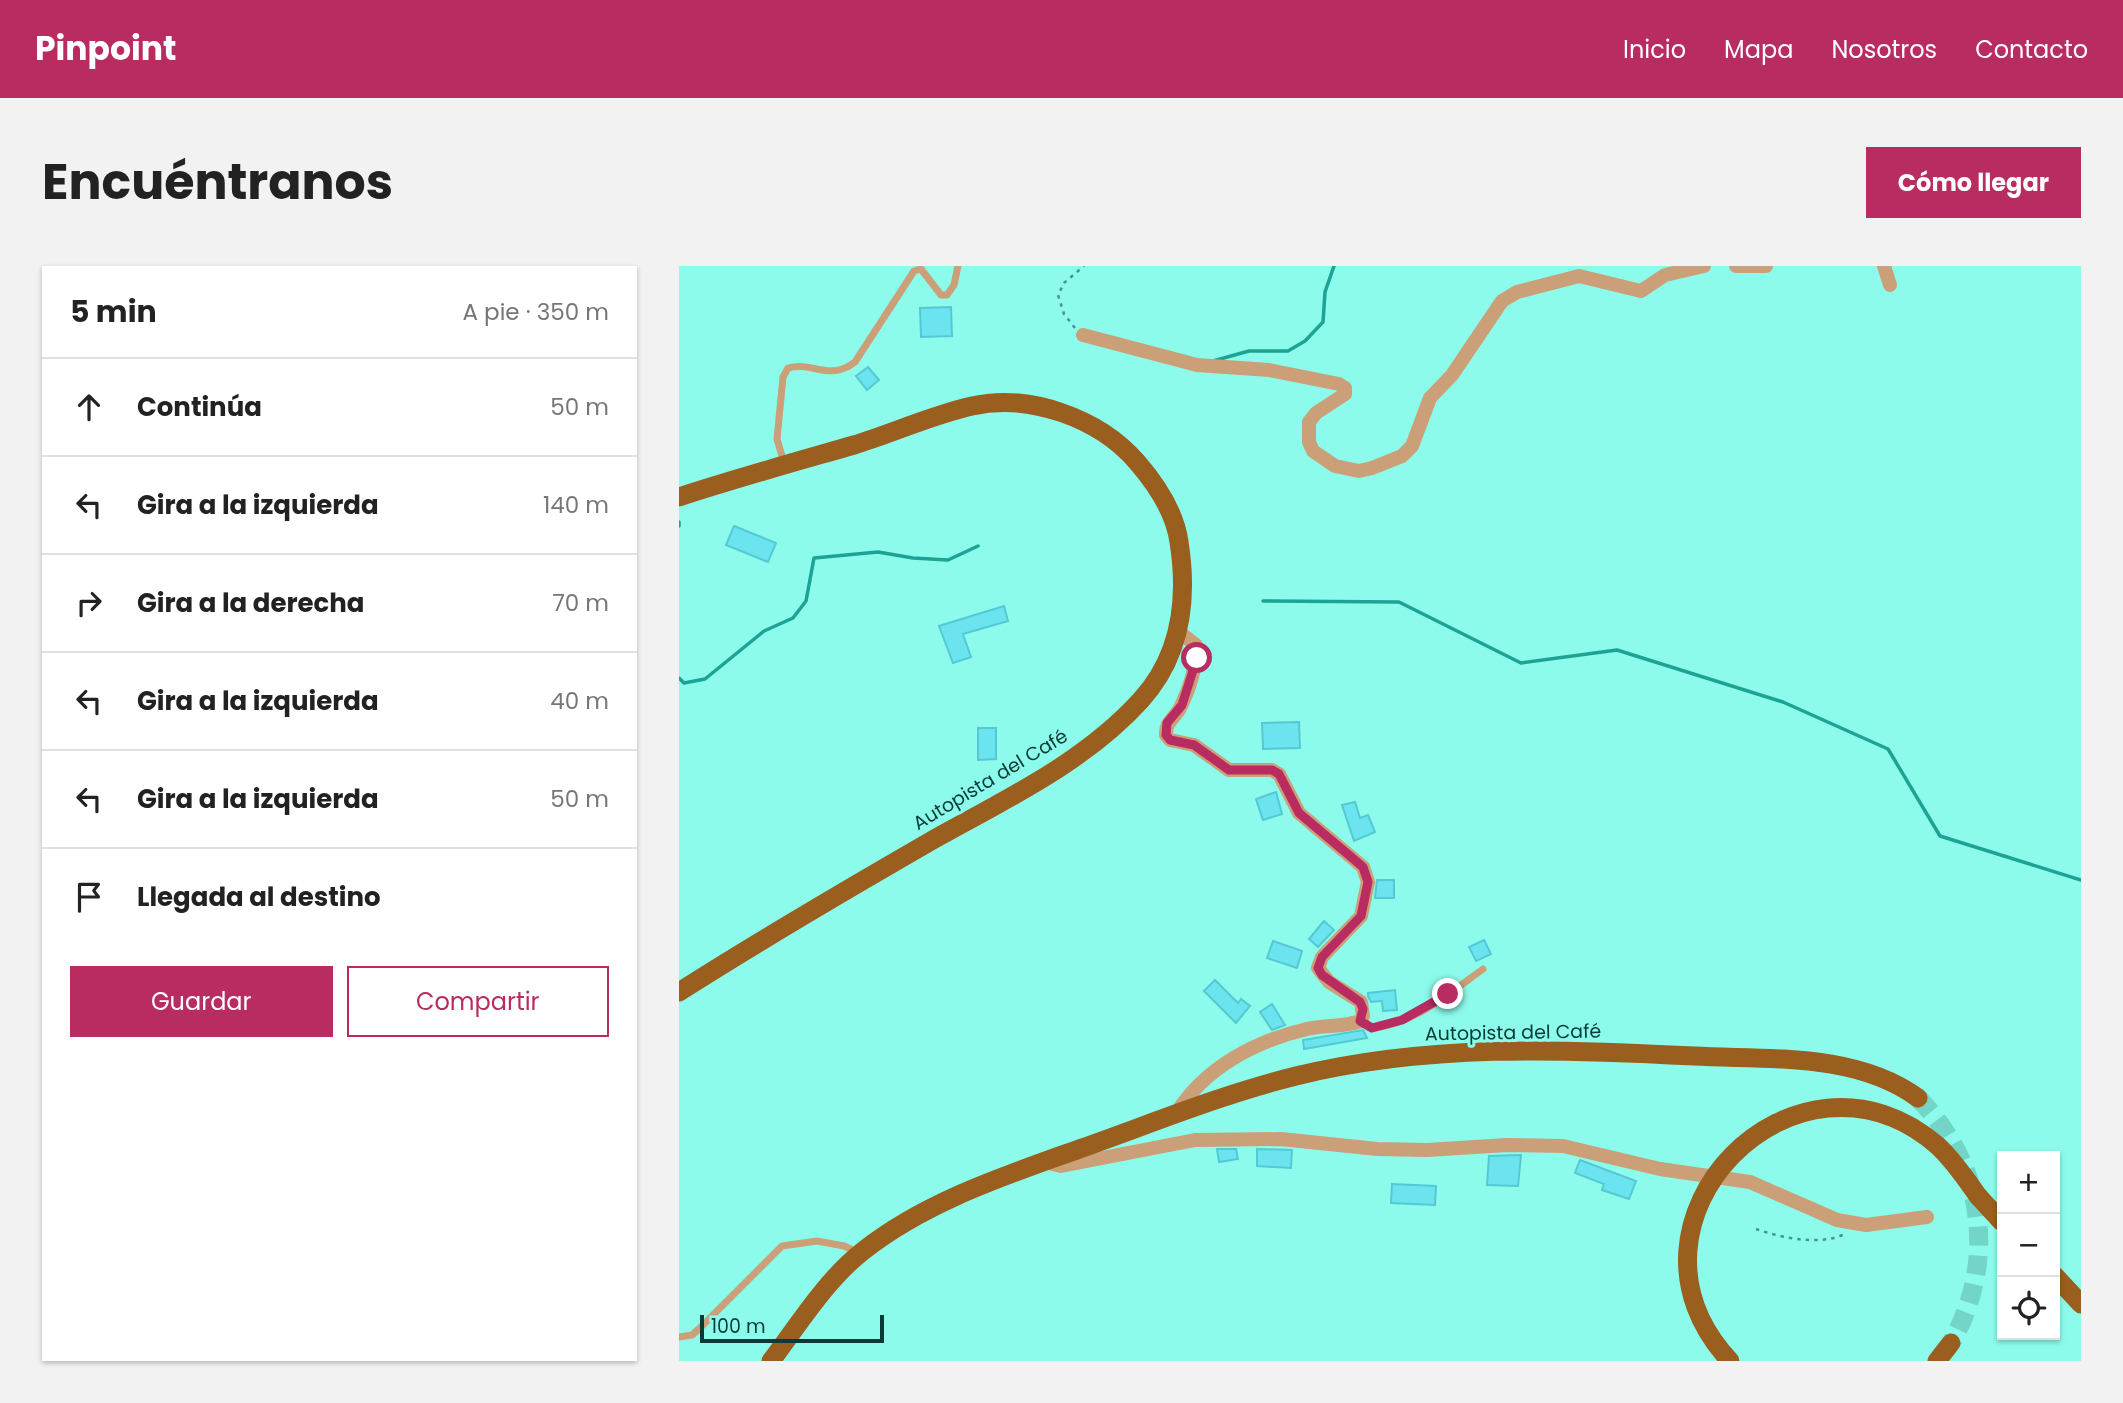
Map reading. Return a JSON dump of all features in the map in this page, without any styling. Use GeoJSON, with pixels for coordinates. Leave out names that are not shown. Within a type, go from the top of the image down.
{"type":"FeatureCollection","features":[{"type":"Feature","properties":{"kind":"highway","name":"Autopista del Café"},"geometry":{"type":"LineString","coordinates":[[679,497],[974,405],[1031,405],[1072,416],[1098,429],[1125,449],[1156,485],[1178,532],[1185,582],[1179,632],[1169,658],[1145,697],[1124,718],[1059,769],[829,899],[679,992]]}},
{"type":"Feature","properties":{"kind":"highway","name":"Autopista del Café"},"geometry":{"type":"LineString","coordinates":[[771,1361],[838,1275],[860,1253],[905,1220],[1044,1161],[1268,1083],[1385,1059],[1578,1051],[1819,1063],[1866,1073],[1896,1084],[1918,1098]]}},
{"type":"Feature","properties":{"kind":"highway"},"geometry":{"type":"LineString","coordinates":[[1730,1361],[1710,1337],[1694,1300],[1689,1270],[1689,1240],[1693,1220],[1709,1182],[1720,1166],[1750,1138],[1786,1118],[1805,1113],[1846,1109],[1886,1116],[1922,1134],[1952,1161],[1997,1217]]}},
{"type":"Feature","properties":{"kind":"highway"},"geometry":{"type":"LineString","coordinates":[[2056,1277],[2081,1304]]}},
{"type":"Feature","properties":{"kind":"highway"},"geometry":{"type":"LineString","coordinates":[[1937,1361],[1951,1343]]}},
{"type":"Feature","properties":{"kind":"street"},"geometry":{"type":"LineString","coordinates":[[1083,335],[1197,365],[1269,370],[1339,384],[1345,388],[1345,394],[1316,413],[1309,422],[1309,442],[1313,452],[1324,461],[1359,471],[1402,456],[1412,446],[1430,398],[1452,375],[1502,301],[1517,292],[1579,276],[1641,291],[1665,275],[1704,266]]}},
{"type":"Feature","properties":{"kind":"street"},"geometry":{"type":"LineString","coordinates":[[1737,266],[1766,266]]}},
{"type":"Feature","properties":{"kind":"street"},"geometry":{"type":"LineString","coordinates":[[1884,266],[1890,285]]}},
{"type":"Feature","properties":{"kind":"street"},"geometry":{"type":"LineString","coordinates":[[1176,1114],[1189,1093],[1205,1078],[1255,1046],[1311,1028],[1360,1021],[1363,1016],[1360,1002],[1329,982],[1318,968],[1322,957],[1361,916],[1367,891],[1367,874],[1355,860],[1299,813],[1279,774],[1272,770],[1229,770],[1194,745],[1170,740],[1166,735],[1167,723],[1182,705],[1197,658],[1196,645],[1179,632]]}},
{"type":"Feature","properties":{"kind":"street"},"geometry":{"type":"LineString","coordinates":[[1044,1161],[1062,1166],[1195,1140],[1281,1139],[1377,1149],[1563,1146],[1660,1170],[1750,1182],[1809,1211],[1837,1220],[1866,1225],[1927,1217]]}},
{"type":"Feature","properties":{"kind":"lane"},"geometry":{"type":"LineString","coordinates":[[777,465],[783,377],[789,368],[795,366],[828,372],[846,369],[855,362],[914,271],[921,269],[941,295],[947,295],[954,285],[958,266]]}},
{"type":"Feature","properties":{"kind":"lane"},"geometry":{"type":"LineString","coordinates":[[1360,1021],[1372,1028],[1393,1023],[1435,1002],[1483,969]]}},
{"type":"Feature","properties":{"kind":"lane"},"geometry":{"type":"LineString","coordinates":[[679,1337],[692,1335],[701,1328],[782,1246],[817,1241],[844,1246],[860,1253]]}},
{"type":"Feature","properties":{"kind":"path"},"geometry":{"type":"LineString","coordinates":[[1083,335],[1063,314],[1058,295],[1064,283],[1084,266]]}},
{"type":"Feature","properties":{"kind":"path"},"geometry":{"type":"LineString","coordinates":[[1756,1229],[1770,1234],[1824,1240],[1866,1225]]}},
{"type":"Feature","properties":{"kind":"building"},"geometry":{"type":"Polygon","coordinates":[[[951,307],[952,336],[921,337],[920,308],[951,307]]]}},
{"type":"Feature","properties":{"kind":"building"},"geometry":{"type":"Polygon","coordinates":[[[868,367],[879,380],[867,390],[856,376],[868,367]]]}},
{"type":"Feature","properties":{"kind":"building"},"geometry":{"type":"Polygon","coordinates":[[[734,526],[776,543],[768,562],[726,545],[734,526]]]}},
{"type":"Feature","properties":{"kind":"building"},"geometry":{"type":"Polygon","coordinates":[[[1004,606],[1008,621],[963,634],[971,657],[953,663],[939,626],[1004,606]]]}},
{"type":"Feature","properties":{"kind":"building"},"geometry":{"type":"Polygon","coordinates":[[[1299,722],[1300,748],[1263,749],[1262,723],[1299,722]]]}},
{"type":"Feature","properties":{"kind":"building"},"geometry":{"type":"Polygon","coordinates":[[[978,728],[996,728],[996,759],[978,760],[978,728]]]}},
{"type":"Feature","properties":{"kind":"building"},"geometry":{"type":"Polygon","coordinates":[[[1276,792],[1282,814],[1263,820],[1256,799],[1276,792]]]}},
{"type":"Feature","properties":{"kind":"building"},"geometry":{"type":"Polygon","coordinates":[[[1355,802],[1360,818],[1368,815],[1375,832],[1354,841],[1342,805],[1355,802]]]}},
{"type":"Feature","properties":{"kind":"building"},"geometry":{"type":"Polygon","coordinates":[[[1377,880],[1394,880],[1394,898],[1375,898],[1377,880]]]}},
{"type":"Feature","properties":{"kind":"building"},"geometry":{"type":"Polygon","coordinates":[[[1324,921],[1334,930],[1318,947],[1309,939],[1324,921]]]}},
{"type":"Feature","properties":{"kind":"building"},"geometry":{"type":"Polygon","coordinates":[[[1484,940],[1491,954],[1476,961],[1469,947],[1484,940]]]}},
{"type":"Feature","properties":{"kind":"building"},"geometry":{"type":"Polygon","coordinates":[[[1273,941],[1302,951],[1297,968],[1267,958],[1273,941]]]}},
{"type":"Feature","properties":{"kind":"building"},"geometry":{"type":"Polygon","coordinates":[[[1215,980],[1238,1003],[1241,999],[1250,1006],[1236,1023],[1204,991],[1215,980]]]}},
{"type":"Feature","properties":{"kind":"building"},"geometry":{"type":"Polygon","coordinates":[[[1395,990],[1397,1010],[1383,1011],[1382,1001],[1371,1002],[1368,996],[1368,993],[1395,990]]]}},
{"type":"Feature","properties":{"kind":"building"},"geometry":{"type":"Polygon","coordinates":[[[1272,1004],[1285,1025],[1272,1030],[1260,1012],[1272,1004]]]}},
{"type":"Feature","properties":{"kind":"building"},"geometry":{"type":"Polygon","coordinates":[[[1363,1030],[1367,1038],[1304,1049],[1303,1040],[1363,1030]]]}},
{"type":"Feature","properties":{"kind":"building"},"geometry":{"type":"Polygon","coordinates":[[[1217,1149],[1236,1149],[1238,1159],[1219,1162],[1217,1149]]]}},
{"type":"Feature","properties":{"kind":"building"},"geometry":{"type":"Polygon","coordinates":[[[1257,1149],[1292,1150],[1291,1168],[1257,1166],[1257,1149]]]}},
{"type":"Feature","properties":{"kind":"building"},"geometry":{"type":"Polygon","coordinates":[[[1521,1155],[1518,1186],[1487,1185],[1489,1156],[1521,1155]]]}},
{"type":"Feature","properties":{"kind":"building"},"geometry":{"type":"Polygon","coordinates":[[[1580,1160],[1636,1181],[1629,1199],[1602,1190],[1604,1184],[1575,1173],[1580,1160]]]}},
{"type":"Feature","properties":{"kind":"building"},"geometry":{"type":"Polygon","coordinates":[[[1392,1184],[1436,1186],[1435,1205],[1391,1203],[1392,1184]]]}},
{"type":"Feature","properties":{"kind":"waterway"},"geometry":{"type":"LineString","coordinates":[[1213,361],[1249,351],[1288,351],[1305,341],[1323,322],[1325,292],[1334,266]]}},
{"type":"Feature","properties":{"kind":"waterway"},"geometry":{"type":"LineString","coordinates":[[679,678],[684,683],[705,679],[764,631],[793,618],[806,601],[814,558],[878,552],[948,560],[978,546]]}},
{"type":"Feature","properties":{"kind":"waterway"},"geometry":{"type":"LineString","coordinates":[[1263,601],[1399,602],[1521,663],[1617,650],[1783,702],[1888,749],[1940,836],[2081,880]]}},
{"type":"Feature","properties":{"kind":"tunnel"},"geometry":{"type":"LineString","coordinates":[[1918,1098],[1940,1124],[1958,1153],[1970,1183],[1977,1214],[1979,1247],[1975,1279],[1966,1311],[1951,1343]]}},
{"type":"Feature","properties":{"kind":"route"},"geometry":{"type":"LineString","coordinates":[[1197,658],[1182,705],[1167,723],[1166,735],[1170,740],[1194,745],[1229,770],[1272,770],[1279,774],[1285,781],[1299,813],[1363,867],[1367,874],[1366,900],[1361,916],[1322,957],[1318,968],[1322,975],[1360,1002],[1363,1009],[1360,1021],[1372,1028],[1402,1020],[1448,994]]}}]}
